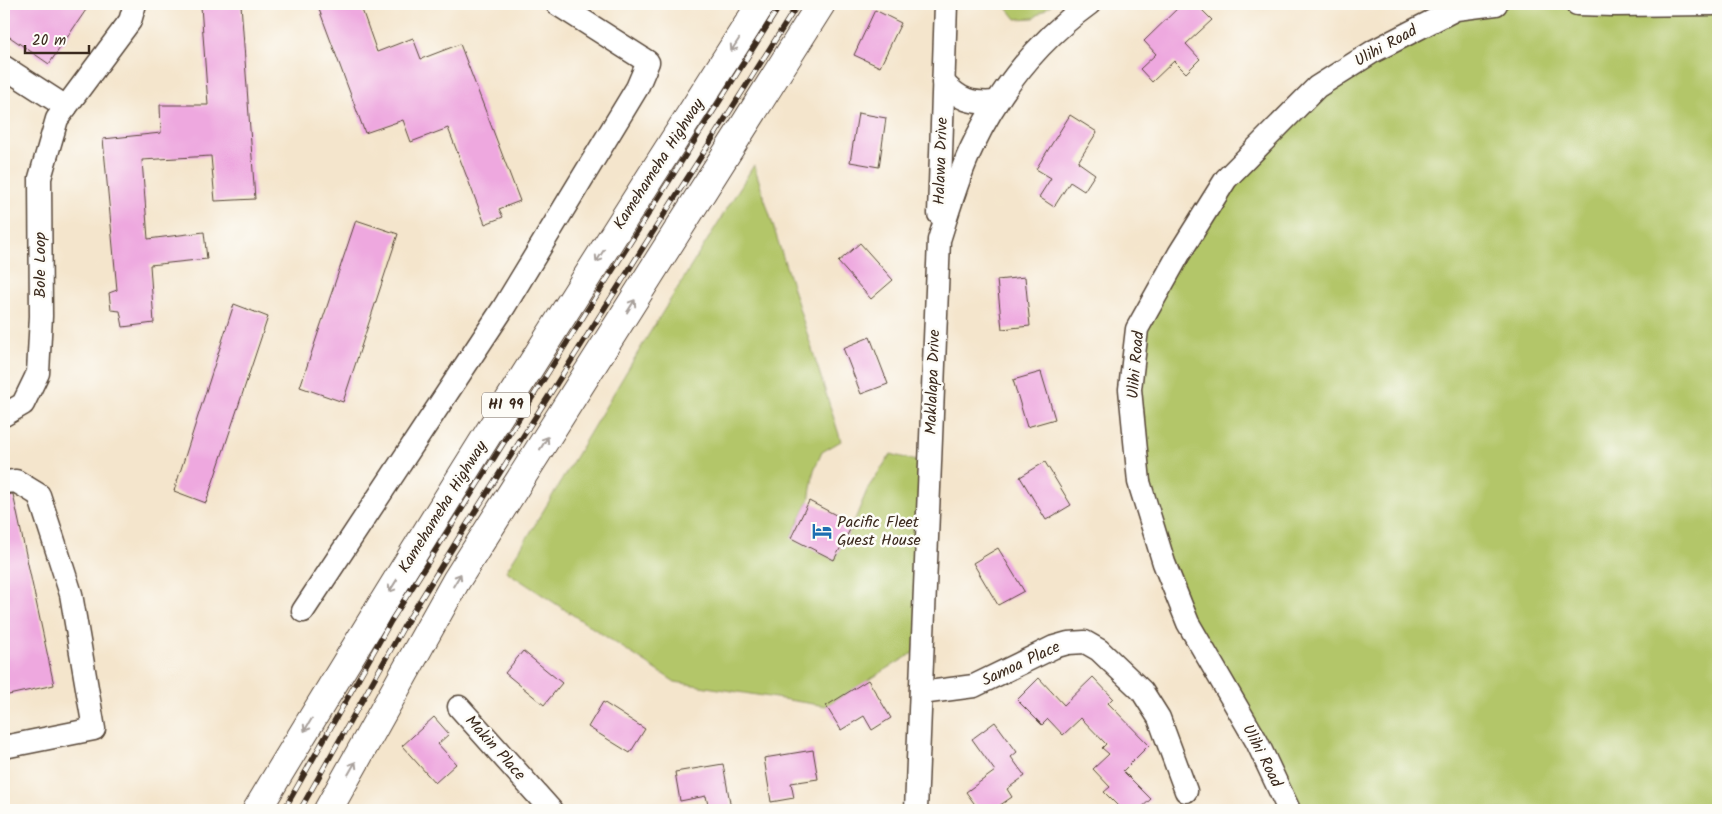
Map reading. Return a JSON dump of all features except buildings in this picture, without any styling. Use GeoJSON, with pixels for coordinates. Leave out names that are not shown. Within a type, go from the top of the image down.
{"type":"FeatureCollection","features":[{"type":"Feature","properties":{"kind":"main road","name":"Kamehameha Highway"},"geometry":{"type":"LineString","coordinates":[[257,810],[354,649],[572,299],[761,4]]}},
{"type":"Feature","properties":{"kind":"main road"},"geometry":{"type":"LineString","coordinates":[[328,810],[456,581],[821,4]]}},
{"type":"Feature","properties":{"kind":"street","name":"Bole Loop"},"geometry":{"type":"LineString","coordinates":[[4,415],[23,404],[38,373],[41,316],[40,178],[57,120],[130,21],[136,4]]}},
{"type":"Feature","properties":{"kind":"street"},"geometry":{"type":"LineString","coordinates":[[303,610],[504,307],[638,88],[648,62],[557,4]]}},
{"type":"Feature","properties":{"kind":"street","name":"Halawa Drive"},"geometry":{"type":"LineString","coordinates":[[939,240],[946,4]]}},
{"type":"Feature","properties":{"kind":"street","name":"Maklalapa Drive"},"geometry":{"type":"LineString","coordinates":[[911,809],[921,693],[939,240],[954,192],[972,147],[996,102],[1038,48],[1067,20],[1089,4]]}},
{"type":"Feature","properties":{"kind":"street","name":"Ulihi Road"},"geometry":{"type":"LineString","coordinates":[[1289,810],[1257,742],[1188,623],[1164,563],[1139,482],[1130,389],[1137,329],[1178,254],[1226,179],[1317,87],[1374,51],[1456,9],[1496,4]]}},
{"type":"Feature","properties":{"kind":"street"},"geometry":{"type":"LineString","coordinates":[[1577,4],[1713,4]]}},
{"type":"Feature","properties":{"kind":"street"},"geometry":{"type":"LineString","coordinates":[[4,67],[66,106]]}},
{"type":"Feature","properties":{"kind":"street","name":"Halawa Drive"},"geometry":{"type":"LineString","coordinates":[[943,82],[954,94],[968,101],[981,103],[996,102]]}},
{"type":"Feature","properties":{"kind":"street"},"geometry":{"type":"LineString","coordinates":[[4,482],[16,481],[39,495],[71,594],[94,729],[4,747]]}},
{"type":"Feature","properties":{"kind":"street","name":"Samoa Place"},"geometry":{"type":"LineString","coordinates":[[921,693],[974,686],[1054,647],[1068,643],[1086,642],[1099,650],[1142,691],[1158,718],[1186,792]]}},
{"type":"Feature","properties":{"kind":"street","name":"Makin Place"},"geometry":{"type":"LineString","coordinates":[[459,707],[551,810]]}},
{"type":"Feature","properties":{"kind":"green space"},"geometry":{"type":"Polygon","coordinates":[[[1004,4],[1052,4],[1034,18],[1016,19],[1004,4]]]}},
{"type":"Feature","properties":{"kind":"green space"},"geometry":{"type":"Polygon","coordinates":[[[1461,4],[1718,4],[1718,810],[1289,810],[1188,623],[1139,482],[1137,329],[1179,254],[1317,87],[1461,4]]]}},
{"type":"Feature","properties":{"kind":"green space"},"geometry":{"type":"Polygon","coordinates":[[[754,165],[841,441],[822,452],[814,470],[809,501],[791,537],[834,560],[853,524],[868,488],[891,454],[930,465],[923,647],[826,706],[675,682],[506,571],[649,334],[754,165]]]}},
{"type":"Feature","properties":{"kind":"railway"},"geometry":{"type":"LineString","coordinates":[[284,810],[391,621],[781,4]]}},
{"type":"Feature","properties":{"kind":"railway"},"geometry":{"type":"LineString","coordinates":[[300,810],[403,628],[466,526],[798,4]]}},
{"type":"Feature","properties":{"kind":"place","name":"Pacific Fleet Guest House"},"geometry":{"type":"Point","coordinates":[822,531]}}]}
